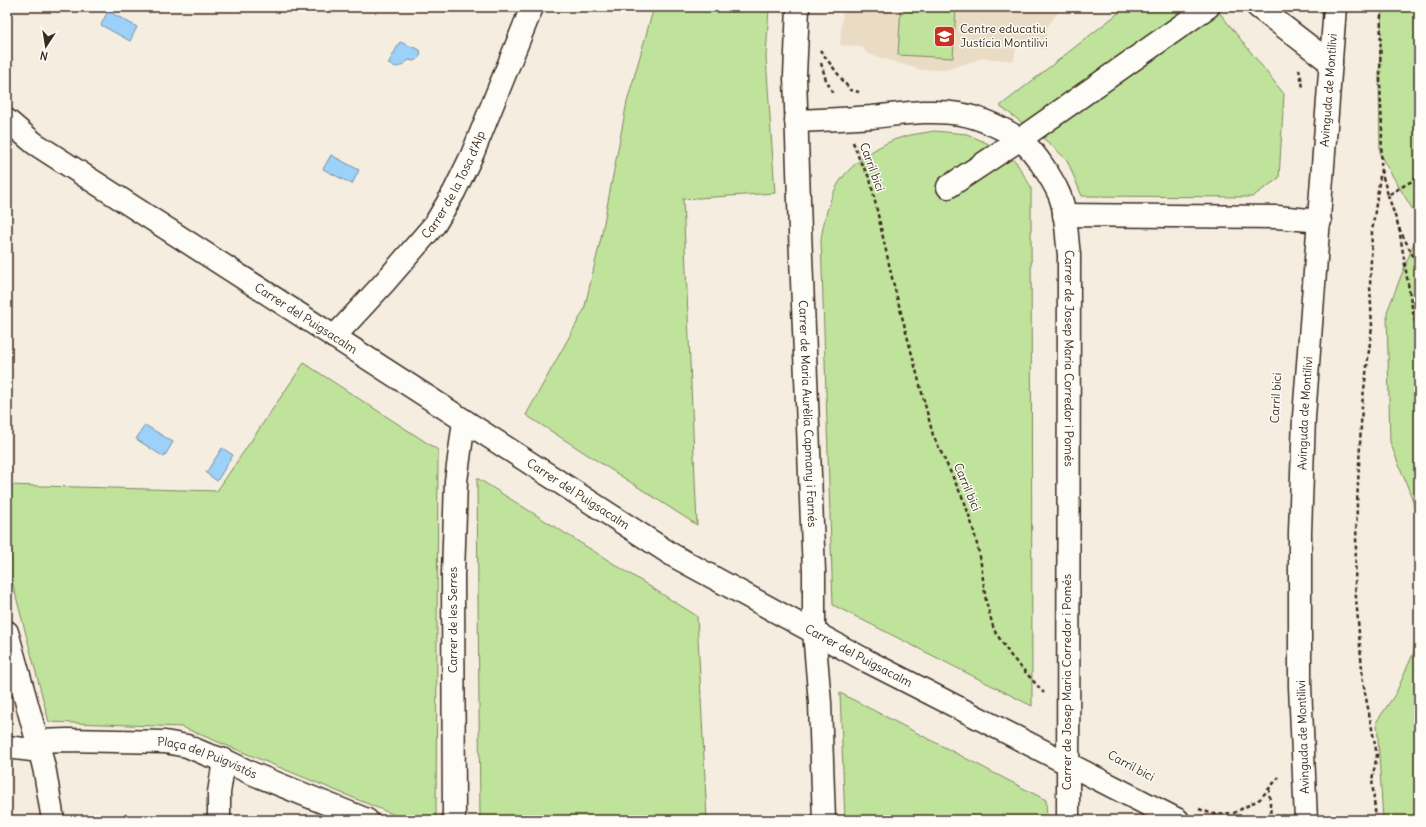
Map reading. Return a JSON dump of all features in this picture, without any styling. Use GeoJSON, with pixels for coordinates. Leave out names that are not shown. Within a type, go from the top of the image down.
{"type":"FeatureCollection","features":[{"type":"Feature","properties":{"kind":"street","name":"Carrer de la Tosa d'Alp"},"geometry":{"type":"LineString","coordinates":[[334,337],[384,283],[434,224],[454,192],[472,155],[532,7]]}},
{"type":"Feature","properties":{"kind":"street","name":"Carrer de Maria Aurèlia Capmany i Farnés"},"geometry":{"type":"LineString","coordinates":[[798,7],[795,76],[796,122],[814,572],[814,632],[820,703],[824,820]]}},
{"type":"Feature","properties":{"kind":"street"},"geometry":{"type":"LineString","coordinates":[[948,187],[1019,140],[1208,7]]}},
{"type":"Feature","properties":{"kind":"street"},"geometry":{"type":"LineString","coordinates":[[1258,7],[1331,63]]}},
{"type":"Feature","properties":{"kind":"street","name":"Avinguda de Montilivi"},"geometry":{"type":"LineString","coordinates":[[1306,820],[1300,686],[1300,532],[1304,417],[1335,7]]}},
{"type":"Feature","properties":{"kind":"street","name":"Carrer de Josep Maria Corredor i Pomés"},"geometry":{"type":"LineString","coordinates":[[796,122],[922,112],[960,114],[981,120],[1023,142],[1051,178],[1060,195],[1064,215],[1068,254],[1068,820]]}},
{"type":"Feature","properties":{"kind":"street","name":"Carrer del Puigsacalm"},"geometry":{"type":"LineString","coordinates":[[7,120],[34,143],[674,556],[814,632],[1067,763],[1185,813]]}},
{"type":"Feature","properties":{"kind":"street"},"geometry":{"type":"LineString","coordinates":[[1064,215],[1277,217],[1320,221]]}},
{"type":"Feature","properties":{"kind":"street","name":"Carrer de les Serres"},"geometry":{"type":"LineString","coordinates":[[454,820],[453,576],[456,481],[464,421]]}},
{"type":"Feature","properties":{"kind":"street"},"geometry":{"type":"LineString","coordinates":[[7,632],[39,746],[53,820]]}},
{"type":"Feature","properties":{"kind":"street","name":"Plaça del Puigvistós"},"geometry":{"type":"LineString","coordinates":[[7,747],[39,746],[67,740],[165,742],[187,746],[367,820]]}},
{"type":"Feature","properties":{"kind":"street"},"geometry":{"type":"LineString","coordinates":[[219,820],[219,793],[224,760]]}},
{"type":"Feature","properties":{"kind":"path"},"geometry":{"type":"LineString","coordinates":[[1376,820],[1372,780],[1377,755],[1363,682],[1355,585],[1362,405],[1372,327],[1370,286],[1372,232],[1381,169],[1381,9]]}},
{"type":"Feature","properties":{"kind":"path"},"geometry":{"type":"LineString","coordinates":[[1301,40],[1299,72],[1303,89]]}},
{"type":"Feature","properties":{"kind":"path","name":"Carril bici"},"geometry":{"type":"LineString","coordinates":[[816,45],[826,80],[848,119],[856,152],[870,179],[893,282],[933,435],[965,503],[973,528],[980,557],[986,601],[994,630],[1011,656],[1033,682],[1067,716]]}},
{"type":"Feature","properties":{"kind":"path"},"geometry":{"type":"LineString","coordinates":[[1381,169],[1388,195],[1400,228],[1419,266]]}},
{"type":"Feature","properties":{"kind":"path"},"geometry":{"type":"LineString","coordinates":[[1388,195],[1419,177]]}},
{"type":"Feature","properties":{"kind":"path"},"geometry":{"type":"LineString","coordinates":[[1400,228],[1411,302],[1419,341]]}},
{"type":"Feature","properties":{"kind":"path"},"geometry":{"type":"LineString","coordinates":[[1185,813],[1234,813],[1260,799],[1281,774]]}},
{"type":"Feature","properties":{"kind":"path"},"geometry":{"type":"LineString","coordinates":[[1269,788],[1271,820]]}},
{"type":"Feature","properties":{"kind":"shaded area","name":"Centre educatiu Justícia Montilivi"},"geometry":{"type":"Polygon","coordinates":[[[843,7],[1062,7],[1047,27],[1047,49],[1016,46],[1014,61],[985,57],[946,69],[921,70],[868,54],[861,46],[840,45],[843,7]]]}},
{"type":"Feature","properties":{"kind":"green space"},"geometry":{"type":"Polygon","coordinates":[[[654,7],[769,7],[766,57],[775,193],[683,199],[697,525],[526,415],[584,310],[601,238],[627,102],[654,7]]]}},
{"type":"Feature","properties":{"kind":"green space"},"geometry":{"type":"Polygon","coordinates":[[[901,7],[956,7],[953,58],[898,55],[901,7]]]}},
{"type":"Feature","properties":{"kind":"green space"},"geometry":{"type":"Polygon","coordinates":[[[1126,7],[1215,7],[1284,94],[1279,178],[1252,197],[1082,196],[1067,160],[1049,143],[1000,106],[1126,7]]]}},
{"type":"Feature","properties":{"kind":"green space"},"geometry":{"type":"Polygon","coordinates":[[[1382,7],[1419,7],[1419,220],[1380,155],[1379,76],[1382,7]]]}},
{"type":"Feature","properties":{"kind":"green space"},"geometry":{"type":"Polygon","coordinates":[[[934,131],[967,134],[995,147],[1016,162],[1031,187],[1032,706],[833,605],[821,239],[829,205],[834,192],[842,178],[849,170],[866,156],[885,144],[903,137],[934,131]]]}},
{"type":"Feature","properties":{"kind":"green space"},"geometry":{"type":"Polygon","coordinates":[[[1419,230],[1419,533],[1412,498],[1390,442],[1387,312],[1419,230]]]}},
{"type":"Feature","properties":{"kind":"green space"},"geometry":{"type":"Polygon","coordinates":[[[304,363],[438,450],[436,820],[407,820],[182,727],[49,722],[7,562],[7,485],[217,491],[304,363]]]}},
{"type":"Feature","properties":{"kind":"green space"},"geometry":{"type":"Polygon","coordinates":[[[477,478],[697,616],[707,820],[480,820],[477,478]]]}},
{"type":"Feature","properties":{"kind":"green space"},"geometry":{"type":"Polygon","coordinates":[[[1419,622],[1419,820],[1383,820],[1377,721],[1396,693],[1413,654],[1419,622]]]}},
{"type":"Feature","properties":{"kind":"green space"},"geometry":{"type":"Polygon","coordinates":[[[840,693],[1046,800],[1047,820],[845,820],[840,693]]]}},
{"type":"Feature","properties":{"kind":"water"},"geometry":{"type":"Polygon","coordinates":[[[108,11],[137,27],[130,41],[101,25],[108,11]]]}},
{"type":"Feature","properties":{"kind":"water"},"geometry":{"type":"Polygon","coordinates":[[[400,42],[420,50],[420,57],[414,61],[409,60],[401,66],[388,64],[400,42]]]}},
{"type":"Feature","properties":{"kind":"water"},"geometry":{"type":"Polygon","coordinates":[[[331,155],[359,170],[352,184],[323,169],[331,155]]]}},
{"type":"Feature","properties":{"kind":"water"},"geometry":{"type":"Polygon","coordinates":[[[145,425],[173,442],[164,457],[136,439],[145,425]]]}},
{"type":"Feature","properties":{"kind":"water"},"geometry":{"type":"Polygon","coordinates":[[[222,448],[233,455],[217,481],[206,473],[222,448]]]}},
{"type":"Feature","properties":{"kind":"place","name":"Centre educatiu Justícia Montilivi"},"geometry":{"type":"Point","coordinates":[944,36]}}]}
